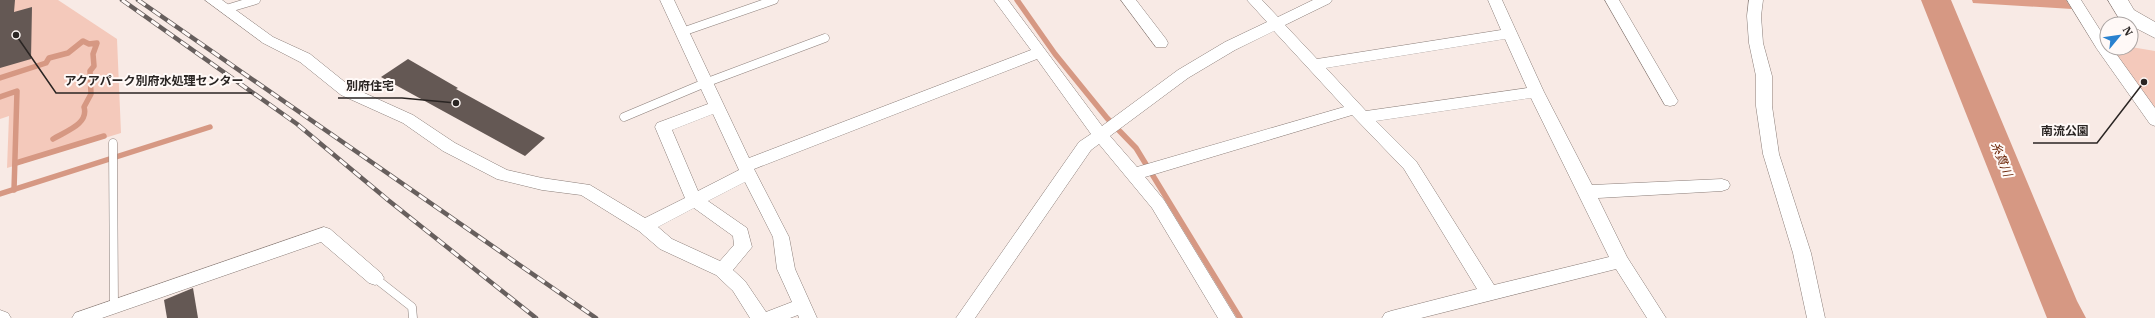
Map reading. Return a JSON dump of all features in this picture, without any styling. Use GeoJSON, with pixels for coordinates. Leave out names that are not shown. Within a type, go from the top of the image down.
{"type":"FeatureCollection","features":[{"type":"Feature","properties":{"kind":"street"},"geometry":{"type":"LineString","coordinates":[[212,0],[268,40],[305,58],[346,91],[408,119],[449,148],[503,175],[542,184],[584,189],[645,226],[666,244],[722,270],[739,286],[760,318]]}},
{"type":"Feature","properties":{"kind":"street"},"geometry":{"type":"LineString","coordinates":[[667,0],[705,83],[781,237],[786,269],[804,312],[771,318]]}},
{"type":"Feature","properties":{"kind":"street"},"geometry":{"type":"LineString","coordinates":[[1001,0],[1081,110],[1162,210],[1227,318]]}},
{"type":"Feature","properties":{"kind":"street"},"geometry":{"type":"LineString","coordinates":[[1128,0],[1161,43]]}},
{"type":"Feature","properties":{"kind":"street"},"geometry":{"type":"LineString","coordinates":[[1254,0],[1359,113],[1410,165],[1489,293]]}},
{"type":"Feature","properties":{"kind":"street"},"geometry":{"type":"LineString","coordinates":[[965,318],[1069,165],[1085,146],[1100,132],[1183,74],[1230,46],[1325,0]]}},
{"type":"Feature","properties":{"kind":"street"},"geometry":{"type":"LineString","coordinates":[[1495,0],[1536,92],[1588,192],[1620,260],[1657,318]]}},
{"type":"Feature","properties":{"kind":"street"},"geometry":{"type":"LineString","coordinates":[[1612,0],[1670,101]]}},
{"type":"Feature","properties":{"kind":"street"},"geometry":{"type":"LineString","coordinates":[[1756,0],[1754,16],[1756,43],[1764,76],[1764,106],[1771,154],[1802,252],[1816,318]]}},
{"type":"Feature","properties":{"kind":"street"},"geometry":{"type":"LineString","coordinates":[[2074,0],[2102,45],[2155,120]]}},
{"type":"Feature","properties":{"kind":"street"},"geometry":{"type":"LineString","coordinates":[[2118,0],[2127,15],[2155,31]]}},
{"type":"Feature","properties":{"kind":"street"},"geometry":{"type":"LineString","coordinates":[[1314,65],[1510,33]]}},
{"type":"Feature","properties":{"kind":"street"},"geometry":{"type":"LineString","coordinates":[[645,226],[747,170],[1040,52]]}},
{"type":"Feature","properties":{"kind":"street"},"geometry":{"type":"LineString","coordinates":[[1134,174],[1359,113],[1536,92]]}},
{"type":"Feature","properties":{"kind":"street"},"geometry":{"type":"LineString","coordinates":[[717,106],[663,127],[694,200],[742,233],[743,247],[722,270]]}},
{"type":"Feature","properties":{"kind":"street"},"geometry":{"type":"LineString","coordinates":[[1588,192],[1722,185]]}},
{"type":"Feature","properties":{"kind":"street"},"geometry":{"type":"LineString","coordinates":[[81,318],[324,234],[375,278]]}},
{"type":"Feature","properties":{"kind":"street"},"geometry":{"type":"LineString","coordinates":[[1391,318],[1620,260]]}},
{"type":"Feature","properties":{"kind":"lane"},"geometry":{"type":"LineString","coordinates":[[226,10],[256,0]]}},
{"type":"Feature","properties":{"kind":"lane"},"geometry":{"type":"LineString","coordinates":[[682,32],[774,0]]}},
{"type":"Feature","properties":{"kind":"lane"},"geometry":{"type":"LineString","coordinates":[[624,117],[705,83],[825,38]]}},
{"type":"Feature","properties":{"kind":"lane"},"geometry":{"type":"LineString","coordinates":[[113,143],[114,307]]}},
{"type":"Feature","properties":{"kind":"lane"},"geometry":{"type":"LineString","coordinates":[[375,278],[412,307],[413,318]]}},
{"type":"Feature","properties":{"kind":"shaded area"},"geometry":{"type":"Polygon","coordinates":[[[0,0],[58,0],[117,39],[121,133],[7,168],[9,116],[0,119],[0,0]]]}},
{"type":"Feature","properties":{"kind":"shaded area"},"geometry":{"type":"Polygon","coordinates":[[[1972,0],[2066,0],[2072,9],[1973,3],[1972,0]]]}},
{"type":"Feature","properties":{"kind":"shaded area"},"geometry":{"type":"Polygon","coordinates":[[[2139,48],[2155,51],[2155,113],[2116,56],[2139,56],[2139,48]]]}},
{"type":"Feature","properties":{"kind":"building"},"geometry":{"type":"Polygon","coordinates":[[[0,0],[15,0],[14,12],[32,7],[31,59],[0,68],[0,0]]]}},
{"type":"Feature","properties":{"kind":"building"},"geometry":{"type":"Polygon","coordinates":[[[408,59],[458,88],[456,89],[545,138],[525,156],[381,77],[408,59]]]}},
{"type":"Feature","properties":{"kind":"building"},"geometry":{"type":"Polygon","coordinates":[[[193,288],[198,318],[167,318],[164,300],[193,288]]]}},
{"type":"Feature","properties":{"kind":"waterway"},"geometry":{"type":"LineString","coordinates":[[1017,0],[1055,54],[1107,118],[1136,148],[1240,318]]}},
{"type":"Feature","properties":{"kind":"waterway","name":"糸貫川"},"geometry":{"type":"LineString","coordinates":[[1936,0],[2061,309],[2067,318]]}},
{"type":"Feature","properties":{"kind":"waterway"},"geometry":{"type":"LineString","coordinates":[[0,78],[46,63],[49,58],[68,53],[83,41],[89,44],[97,43],[93,54],[94,66],[90,71],[91,94],[84,107],[85,113],[83,118],[70,130],[53,139]]}},
{"type":"Feature","properties":{"kind":"waterway"},"geometry":{"type":"LineString","coordinates":[[0,97],[17,91],[14,190]]}},
{"type":"Feature","properties":{"kind":"waterway"},"geometry":{"type":"LineString","coordinates":[[14,190],[210,127]]}},
{"type":"Feature","properties":{"kind":"waterway"},"geometry":{"type":"LineString","coordinates":[[16,163],[104,136]]}},
{"type":"Feature","properties":{"kind":"waterway"},"geometry":{"type":"LineString","coordinates":[[0,194],[14,190]]}},
{"type":"Feature","properties":{"kind":"railway"},"geometry":{"type":"LineString","coordinates":[[122,0],[297,124],[388,200],[536,318]]}},
{"type":"Feature","properties":{"kind":"railway"},"geometry":{"type":"LineString","coordinates":[[138,0],[596,318]]}},
{"type":"Feature","properties":{"kind":"place","name":"アクアパーク別府水処理センター"},"geometry":{"type":"Point","coordinates":[16,35]}},
{"type":"Feature","properties":{"kind":"place","name":"南流公園"},"geometry":{"type":"Point","coordinates":[2144,82]}},
{"type":"Feature","properties":{"kind":"place","name":"別府住宅"},"geometry":{"type":"Point","coordinates":[456,103]}}]}
